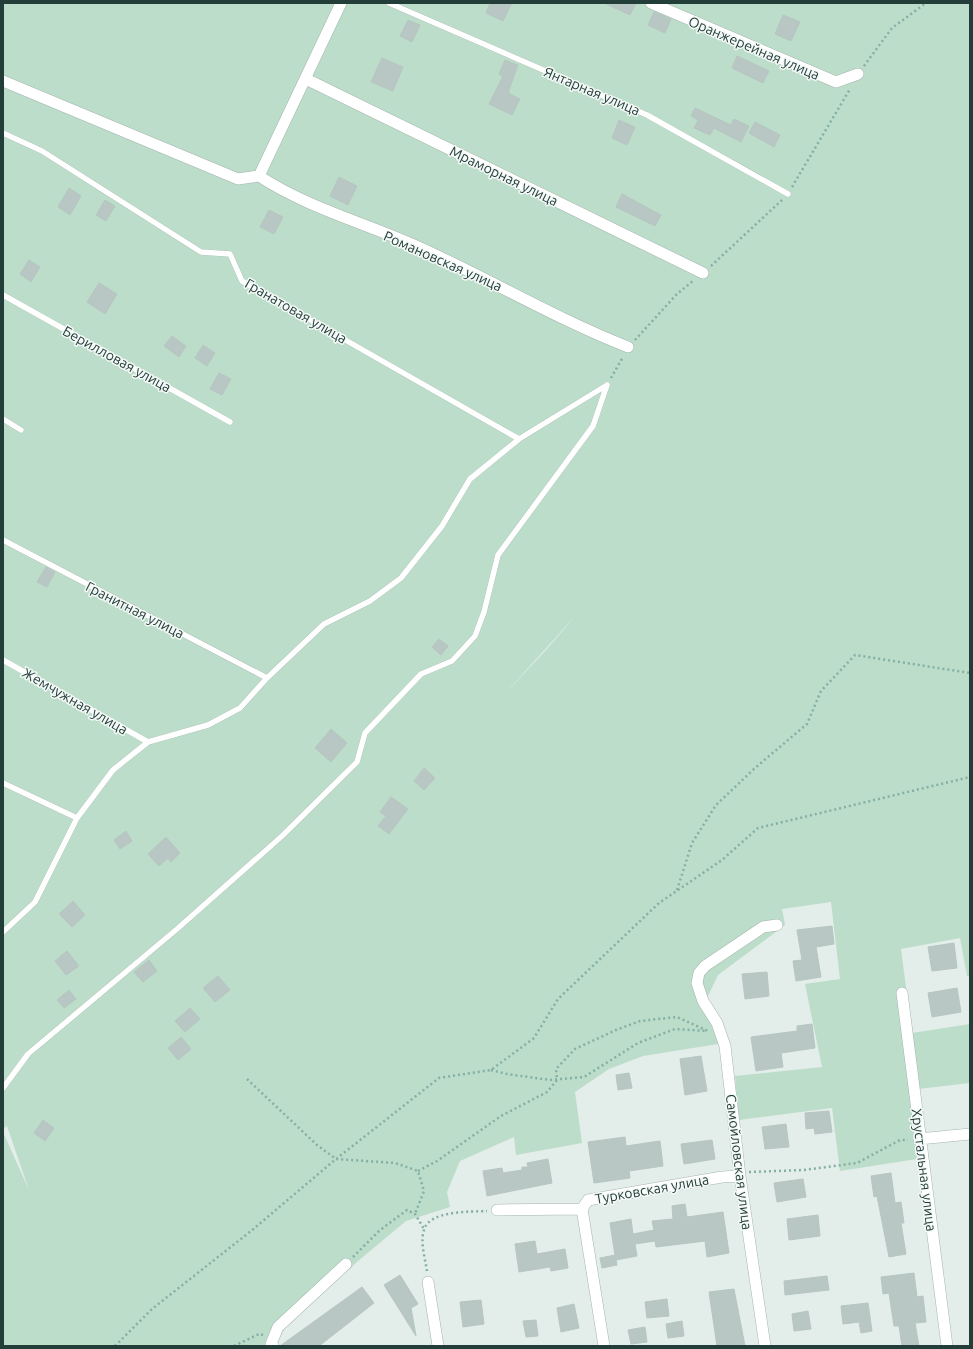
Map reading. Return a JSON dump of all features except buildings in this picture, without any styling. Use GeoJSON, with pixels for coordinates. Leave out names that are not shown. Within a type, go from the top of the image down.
{"type":"FeatureCollection","features":[{"type":"Feature","properties":{"kind":"street"},"geometry":{"type":"LineString","coordinates":[[3,81],[238,179],[259,176],[341,3]]}},
{"type":"Feature","properties":{"kind":"street","name":"Оранжерейная улица"},"geometry":{"type":"LineString","coordinates":[[651,3],[836,82],[858,74]]}},
{"type":"Feature","properties":{"kind":"street","name":"Мраморная улица"},"geometry":{"type":"LineString","coordinates":[[306,79],[702,273]]}},
{"type":"Feature","properties":{"kind":"street","name":"Романовская улица"},"geometry":{"type":"LineString","coordinates":[[259,176],[278,188],[413,245],[504,288],[586,330],[628,347]]}},
{"type":"Feature","properties":{"kind":"street","name":"Самойловская улица"},"geometry":{"type":"LineString","coordinates":[[765,1346],[740,1176],[725,1046],[717,1023],[703,1000],[697,983],[699,973],[705,966],[763,928],[778,926]]}},
{"type":"Feature","properties":{"kind":"street","name":"Хрустальная улица"},"geometry":{"type":"LineString","coordinates":[[902,993],[919,1139],[948,1346]]}},
{"type":"Feature","properties":{"kind":"street"},"geometry":{"type":"LineString","coordinates":[[919,1139],[970,1134]]}},
{"type":"Feature","properties":{"kind":"street","name":"Турковская улица"},"geometry":{"type":"LineString","coordinates":[[497,1210],[582,1209],[588,1200],[722,1177],[740,1176]]}},
{"type":"Feature","properties":{"kind":"street"},"geometry":{"type":"LineString","coordinates":[[582,1209],[604,1346]]}},
{"type":"Feature","properties":{"kind":"street"},"geometry":{"type":"LineString","coordinates":[[274,1340],[278,1327],[346,1264]]}},
{"type":"Feature","properties":{"kind":"street"},"geometry":{"type":"LineString","coordinates":[[428,1282],[438,1346]]}},
{"type":"Feature","properties":{"kind":"lane","name":"Янтарная улица"},"geometry":{"type":"LineString","coordinates":[[389,3],[647,115],[788,194]]}},
{"type":"Feature","properties":{"kind":"lane","name":"Гранатовая улица"},"geometry":{"type":"LineString","coordinates":[[3,133],[42,151],[201,252],[230,254],[242,281],[519,439]]}},
{"type":"Feature","properties":{"kind":"lane","name":"Берилловая улица"},"geometry":{"type":"LineString","coordinates":[[3,295],[230,422]]}},
{"type":"Feature","properties":{"kind":"lane"},"geometry":{"type":"LineString","coordinates":[[3,932],[35,902],[77,818],[113,770],[148,742],[208,725],[240,708],[267,678],[324,624],[370,601],[401,578],[442,526],[470,479],[519,439],[607,385]]}},
{"type":"Feature","properties":{"kind":"lane"},"geometry":{"type":"LineString","coordinates":[[3,1088],[28,1054],[177,929],[282,836],[357,762],[365,733],[421,674],[452,661],[475,636],[484,612],[498,554],[593,426],[607,385]]}},
{"type":"Feature","properties":{"kind":"lane"},"geometry":{"type":"LineString","coordinates":[[3,419],[21,430]]}},
{"type":"Feature","properties":{"kind":"lane","name":"Гранитная улица"},"geometry":{"type":"LineString","coordinates":[[3,540],[267,678]]}},
{"type":"Feature","properties":{"kind":"lane","name":"Жемчужная улица"},"geometry":{"type":"LineString","coordinates":[[3,660],[148,742]]}},
{"type":"Feature","properties":{"kind":"lane"},"geometry":{"type":"LineString","coordinates":[[3,782],[77,818]]}},
{"type":"Feature","properties":{"kind":"path"},"geometry":{"type":"LineString","coordinates":[[607,385],[628,347],[677,294],[788,194],[858,74],[892,28],[926,3]]}},
{"type":"Feature","properties":{"kind":"path"},"geometry":{"type":"LineString","coordinates":[[677,891],[692,843],[716,805],[755,768],[807,724],[821,691],[854,655],[970,673]]}},
{"type":"Feature","properties":{"kind":"path"},"geometry":{"type":"LineString","coordinates":[[491,1070],[534,1038],[558,999],[659,903],[722,860],[758,828],[970,777]]}},
{"type":"Feature","properties":{"kind":"path"},"geometry":{"type":"LineString","coordinates":[[115,1346],[152,1309],[251,1230],[336,1159],[439,1078],[491,1070],[507,1074],[557,1080],[584,1077],[638,1043],[675,1029],[709,1031],[677,1017],[640,1021],[616,1030],[575,1049],[556,1069],[557,1080],[547,1092],[501,1116],[437,1162],[418,1171],[395,1163],[336,1159],[317,1145],[247,1079]]}},
{"type":"Feature","properties":{"kind":"path"},"geometry":{"type":"LineString","coordinates":[[740,1176],[752,1170],[804,1170],[857,1164],[900,1140],[919,1139]]}},
{"type":"Feature","properties":{"kind":"path"},"geometry":{"type":"LineString","coordinates":[[414,1214],[424,1191],[418,1171]]}},
{"type":"Feature","properties":{"kind":"path"},"geometry":{"type":"LineString","coordinates":[[346,1264],[379,1231],[407,1210],[414,1214],[424,1229]]}},
{"type":"Feature","properties":{"kind":"path"},"geometry":{"type":"LineString","coordinates":[[428,1282],[423,1240],[424,1229],[430,1220],[452,1212],[497,1210]]}},
{"type":"Feature","properties":{"kind":"path"},"geometry":{"type":"LineString","coordinates":[[234,1346],[259,1334],[274,1340]]}},
{"type":"Feature","properties":{"kind":"green space"},"geometry":{"type":"Polygon","coordinates":[[[3,3],[970,3],[970,976],[967,976],[960,938],[901,949],[912,1033],[970,1024],[970,1083],[918,1089],[922,1129],[913,1130],[917,1159],[840,1171],[832,1108],[739,1120],[735,1076],[822,1067],[805,984],[840,979],[831,902],[782,909],[785,925],[718,975],[707,998],[699,1006],[712,1024],[718,1044],[643,1056],[609,1069],[575,1092],[582,1143],[516,1155],[514,1137],[460,1161],[447,1192],[450,1207],[406,1221],[358,1261],[284,1329],[278,1342],[270,1346],[3,1346],[3,1132],[29,1190],[7,1126],[3,1129],[3,3]],[[577,614],[500,699],[546,650],[577,614]]]}}]}
